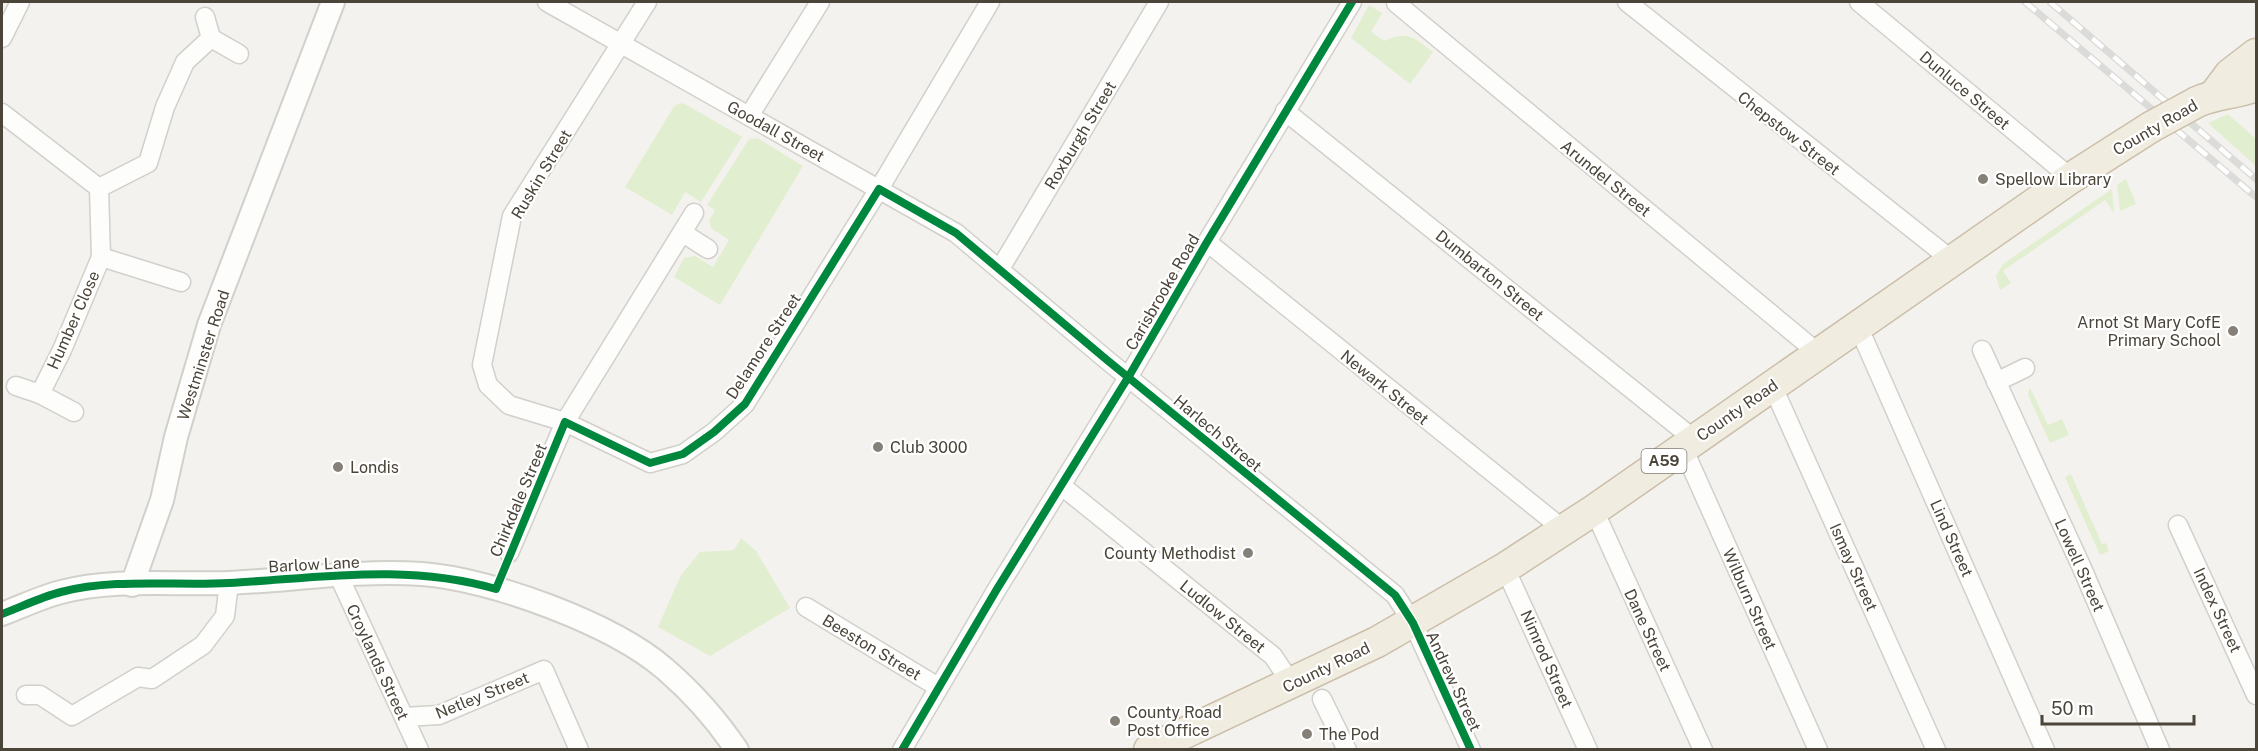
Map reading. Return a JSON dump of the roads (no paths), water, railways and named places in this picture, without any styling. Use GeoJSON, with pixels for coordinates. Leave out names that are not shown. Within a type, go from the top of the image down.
{"type":"FeatureCollection","features":[{"type":"Feature","properties":{"kind":"highway","name":"County Road"},"geometry":{"type":"LineString","coordinates":[[1149,750],[1413,623],[1505,568],[1594,510],[2071,178],[2151,127],[2206,98],[2230,74],[2256,54]]}},
{"type":"Feature","properties":{"kind":"highway","name":"County Road"},"geometry":{"type":"LineString","coordinates":[[2206,98],[2240,93],[2256,86]]}},
{"type":"Feature","properties":{"kind":"street"},"geometry":{"type":"LineString","coordinates":[[2,38],[7,18],[20,2]]}},
{"type":"Feature","properties":{"kind":"street","name":"Westminster Road"},"geometry":{"type":"LineString","coordinates":[[132,585],[162,500],[176,437],[209,325],[333,2]]}},
{"type":"Feature","properties":{"kind":"street","name":"Goodall Street"},"geometry":{"type":"LineString","coordinates":[[547,2],[956,233],[1000,269]]}},
{"type":"Feature","properties":{"kind":"street","name":"Ruskin Street"},"geometry":{"type":"LineString","coordinates":[[565,422],[509,405],[488,385],[483,365],[512,216],[647,2]]}},
{"type":"Feature","properties":{"kind":"street"},"geometry":{"type":"LineString","coordinates":[[749,116],[820,2]]}},
{"type":"Feature","properties":{"kind":"street","name":"Delamore Street"},"geometry":{"type":"LineString","coordinates":[[565,422],[650,463],[683,454],[714,432],[745,404],[879,189],[990,2]]}},
{"type":"Feature","properties":{"kind":"street","name":"Roxburgh Street"},"geometry":{"type":"LineString","coordinates":[[1000,269],[1160,2]]}},
{"type":"Feature","properties":{"kind":"street","name":"Carisbrooke Road"},"geometry":{"type":"LineString","coordinates":[[902,750],[938,687],[1130,376],[1207,242],[1352,2]]}},
{"type":"Feature","properties":{"kind":"street","name":"Chepstow Street"},"geometry":{"type":"LineString","coordinates":[[1627,2],[1953,261]]}},
{"type":"Feature","properties":{"kind":"street","name":"Dunluce Street"},"geometry":{"type":"LineString","coordinates":[[1859,2],[2071,178]]}},
{"type":"Feature","properties":{"kind":"street","name":"Arundel Street"},"geometry":{"type":"LineString","coordinates":[[1395,3],[1818,353]]}},
{"type":"Feature","properties":{"kind":"street"},"geometry":{"type":"LineString","coordinates":[[205,17],[212,38],[239,54]]}},
{"type":"Feature","properties":{"kind":"street"},"geometry":{"type":"LineString","coordinates":[[2,113],[99,188],[148,163],[165,107],[185,62],[212,38]]}},
{"type":"Feature","properties":{"kind":"street","name":"Dumbarton Street"},"geometry":{"type":"LineString","coordinates":[[1286,111],[1689,444]]}},
{"type":"Feature","properties":{"kind":"street","name":"Humber Close"},"geometry":{"type":"LineString","coordinates":[[40,394],[62,350],[101,257],[99,188]]}},
{"type":"Feature","properties":{"kind":"street","name":"Chirkdale Street"},"geometry":{"type":"LineString","coordinates":[[509,553],[565,422],[694,213]]}},
{"type":"Feature","properties":{"kind":"street"},"geometry":{"type":"LineString","coordinates":[[683,233],[708,249]]}},
{"type":"Feature","properties":{"kind":"street","name":"Newark Street"},"geometry":{"type":"LineString","coordinates":[[1207,242],[1564,530]]}},
{"type":"Feature","properties":{"kind":"street"},"geometry":{"type":"LineString","coordinates":[[101,257],[181,282]]}},
{"type":"Feature","properties":{"kind":"street","name":"Harlech Street"},"geometry":{"type":"LineString","coordinates":[[1000,269],[1107,360],[1130,376],[1383,585],[1405,607],[1413,623]]}},
{"type":"Feature","properties":{"kind":"street","name":"Lind Street"},"geometry":{"type":"LineString","coordinates":[[1858,326],[2045,750]]}},
{"type":"Feature","properties":{"kind":"street","name":"Lowell Street"},"geometry":{"type":"LineString","coordinates":[[1982,350],[2082,568],[2160,750]]}},
{"type":"Feature","properties":{"kind":"street"},"geometry":{"type":"LineString","coordinates":[[1996,382],[2025,368]]}},
{"type":"Feature","properties":{"kind":"street","name":"Ismay Street"},"geometry":{"type":"LineString","coordinates":[[1772,385],[1935,750]]}},
{"type":"Feature","properties":{"kind":"street"},"geometry":{"type":"LineString","coordinates":[[16,386],[40,394],[74,412]]}},
{"type":"Feature","properties":{"kind":"street","name":"Wilburn Street"},"geometry":{"type":"LineString","coordinates":[[1689,444],[1818,750]]}},
{"type":"Feature","properties":{"kind":"street","name":"Ludlow Street"},"geometry":{"type":"LineString","coordinates":[[1062,487],[1273,656],[1292,683]]}},
{"type":"Feature","properties":{"kind":"street","name":"Dane Street"},"geometry":{"type":"LineString","coordinates":[[1594,510],[1703,750]]}},
{"type":"Feature","properties":{"kind":"street","name":"Index Street"},"geometry":{"type":"LineString","coordinates":[[2178,525],[2256,695]]}},
{"type":"Feature","properties":{"kind":"street","name":"Nimrod Street"},"geometry":{"type":"LineString","coordinates":[[1505,568],[1588,750]]}},
{"type":"Feature","properties":{"kind":"street","name":"Barlow Lane"},"geometry":{"type":"LineString","coordinates":[[132,585],[229,583],[338,574],[423,574],[470,581],[560,612],[616,637],[663,667],[710,712],[737,750]]}},
{"type":"Feature","properties":{"kind":"street","name":"Croylands Street"},"geometry":{"type":"LineString","coordinates":[[338,574],[419,750]]}},
{"type":"Feature","properties":{"kind":"street"},"geometry":{"type":"LineString","coordinates":[[26,696],[40,695],[72,716],[138,677],[152,679],[203,645],[225,616],[229,583]]}},
{"type":"Feature","properties":{"kind":"street"},"geometry":{"type":"LineString","coordinates":[[2,614],[60,592],[110,584],[132,585]]}},
{"type":"Feature","properties":{"kind":"street","name":"Beeston Street"},"geometry":{"type":"LineString","coordinates":[[806,607],[938,687]]}},
{"type":"Feature","properties":{"kind":"street","name":"Andrew Street"},"geometry":{"type":"LineString","coordinates":[[1413,623],[1471,750]]}},
{"type":"Feature","properties":{"kind":"street","name":"Netley Street"},"geometry":{"type":"LineString","coordinates":[[404,717],[439,716],[544,670],[579,750]]}},
{"type":"Feature","properties":{"kind":"street"},"geometry":{"type":"LineString","coordinates":[[1323,699],[1347,750]]}},
{"type":"Feature","properties":{"kind":"railway"},"geometry":{"type":"LineString","coordinates":[[2025,2],[2256,197]]}},
{"type":"Feature","properties":{"kind":"railway"},"geometry":{"type":"LineString","coordinates":[[2050,2],[2256,179]]}},
{"type":"Feature","properties":{"kind":"place","name":"Spellow Library"},"geometry":{"type":"Point","coordinates":[1983,179]}},
{"type":"Feature","properties":{"kind":"place","name":"Arnot St Mary CofE Primary School"},"geometry":{"type":"Point","coordinates":[2233,331]}},
{"type":"Feature","properties":{"kind":"place","name":"Club 3000"},"geometry":{"type":"Point","coordinates":[878,447]}},
{"type":"Feature","properties":{"kind":"place","name":"Londis"},"geometry":{"type":"Point","coordinates":[338,467]}},
{"type":"Feature","properties":{"kind":"place","name":"County Methodist"},"geometry":{"type":"Point","coordinates":[1248,553]}},
{"type":"Feature","properties":{"kind":"place","name":"County Road Post Office"},"geometry":{"type":"Point","coordinates":[1115,721]}},
{"type":"Feature","properties":{"kind":"place","name":"The Pod"},"geometry":{"type":"Point","coordinates":[1307,734]}}]}
